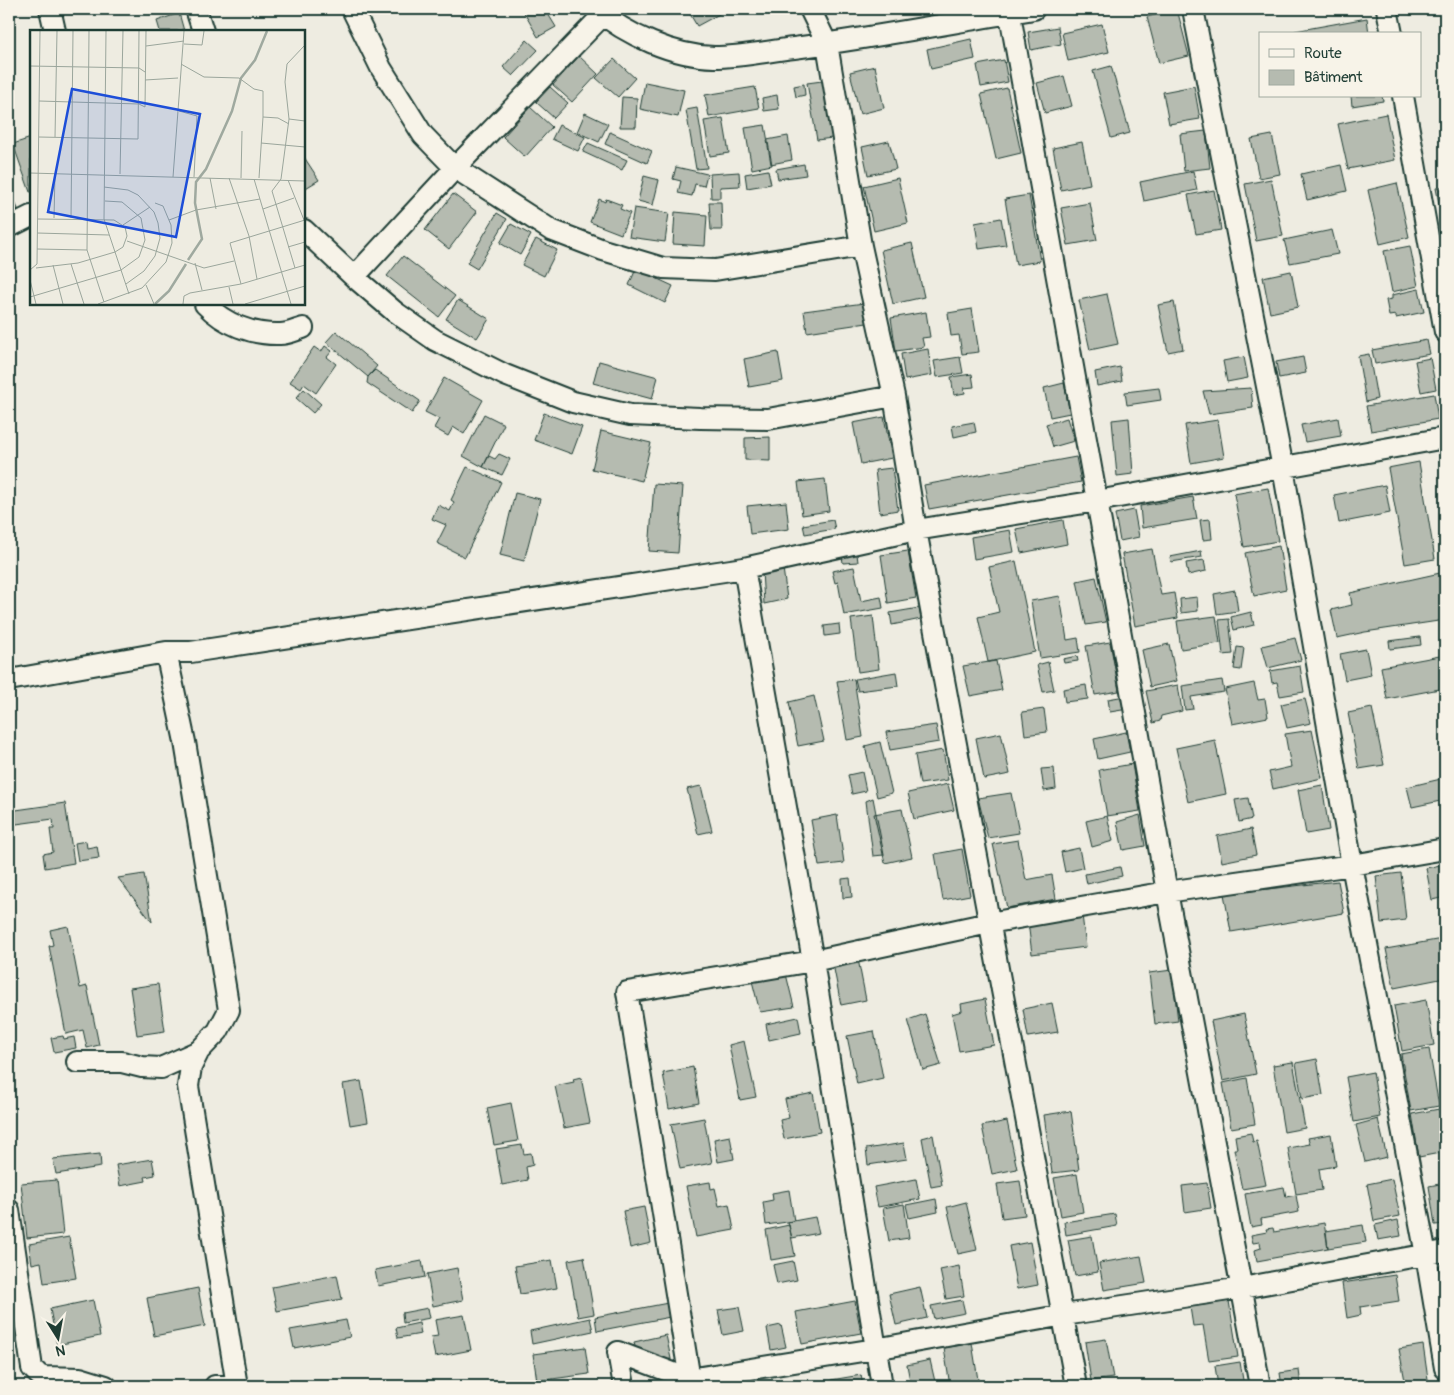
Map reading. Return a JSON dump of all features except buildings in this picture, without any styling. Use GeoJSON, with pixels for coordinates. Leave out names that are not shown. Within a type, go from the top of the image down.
{"type":"FeatureCollection","features":[{"type":"Feature","properties":{"kind":"street"},"geometry":{"type":"LineString","coordinates":[[50,9],[55,30]]}},
{"type":"Feature","properties":{"kind":"street"},"geometry":{"type":"LineString","coordinates":[[196,9],[203,30]]}},
{"type":"Feature","properties":{"kind":"street"},"geometry":{"type":"LineString","coordinates":[[352,9],[381,68],[423,135],[455,168],[551,230],[603,250],[663,268],[715,270],[861,246]]}},
{"type":"Feature","properties":{"kind":"street"},"geometry":{"type":"LineString","coordinates":[[810,9],[827,44],[861,246],[894,396],[916,530],[1076,1386]]}},
{"type":"Feature","properties":{"kind":"street"},"geometry":{"type":"LineString","coordinates":[[354,277],[600,12],[641,39],[689,53],[714,57],[827,44],[1009,11],[1034,9]]}},
{"type":"Feature","properties":{"kind":"street"},"geometry":{"type":"LineString","coordinates":[[1193,9],[1283,468],[1352,865],[1436,1253],[1445,1368]]}},
{"type":"Feature","properties":{"kind":"street"},"geometry":{"type":"LineString","coordinates":[[1387,9],[1392,32]]}},
{"type":"Feature","properties":{"kind":"street"},"geometry":{"type":"LineString","coordinates":[[1009,11],[1167,892],[1260,1386]]}},
{"type":"Feature","properties":{"kind":"street"},"geometry":{"type":"LineString","coordinates":[[1403,98],[1445,332]]}},
{"type":"Feature","properties":{"kind":"street"},"geometry":{"type":"LineString","coordinates":[[9,228],[30,217]]}},
{"type":"Feature","properties":{"kind":"street"},"geometry":{"type":"LineString","coordinates":[[305,231],[394,312],[435,340],[505,375],[573,402],[630,415],[768,418],[894,396]]}},
{"type":"Feature","properties":{"kind":"street"},"geometry":{"type":"LineString","coordinates":[[206,305],[226,322],[256,333],[282,335],[303,328]]}},
{"type":"Feature","properties":{"kind":"street"},"geometry":{"type":"LineString","coordinates":[[9,680],[166,652],[191,652],[744,568],[916,530],[1097,501],[1445,438]]}},
{"type":"Feature","properties":{"kind":"street"},"geometry":{"type":"LineString","coordinates":[[744,568],[813,961],[882,1386]]}},
{"type":"Feature","properties":{"kind":"street"},"geometry":{"type":"LineString","coordinates":[[166,652],[185,742],[229,1010],[218,1031],[199,1051],[191,1067],[188,1086],[237,1385],[216,1386]]}},
{"type":"Feature","properties":{"kind":"street"},"geometry":{"type":"LineString","coordinates":[[690,1383],[627,992],[813,961],[989,923],[1167,892],[1352,865],[1445,849]]}},
{"type":"Feature","properties":{"kind":"street"},"geometry":{"type":"LineString","coordinates":[[77,1062],[122,1062],[142,1067],[161,1068],[199,1051]]}},
{"type":"Feature","properties":{"kind":"street"},"geometry":{"type":"LineString","coordinates":[[9,1210],[32,1368],[39,1376],[80,1378],[106,1386]]}},
{"type":"Feature","properties":{"kind":"street"},"geometry":{"type":"LineString","coordinates":[[624,1386],[618,1352],[690,1383],[1064,1315],[1242,1288],[1436,1253]]}}]}
